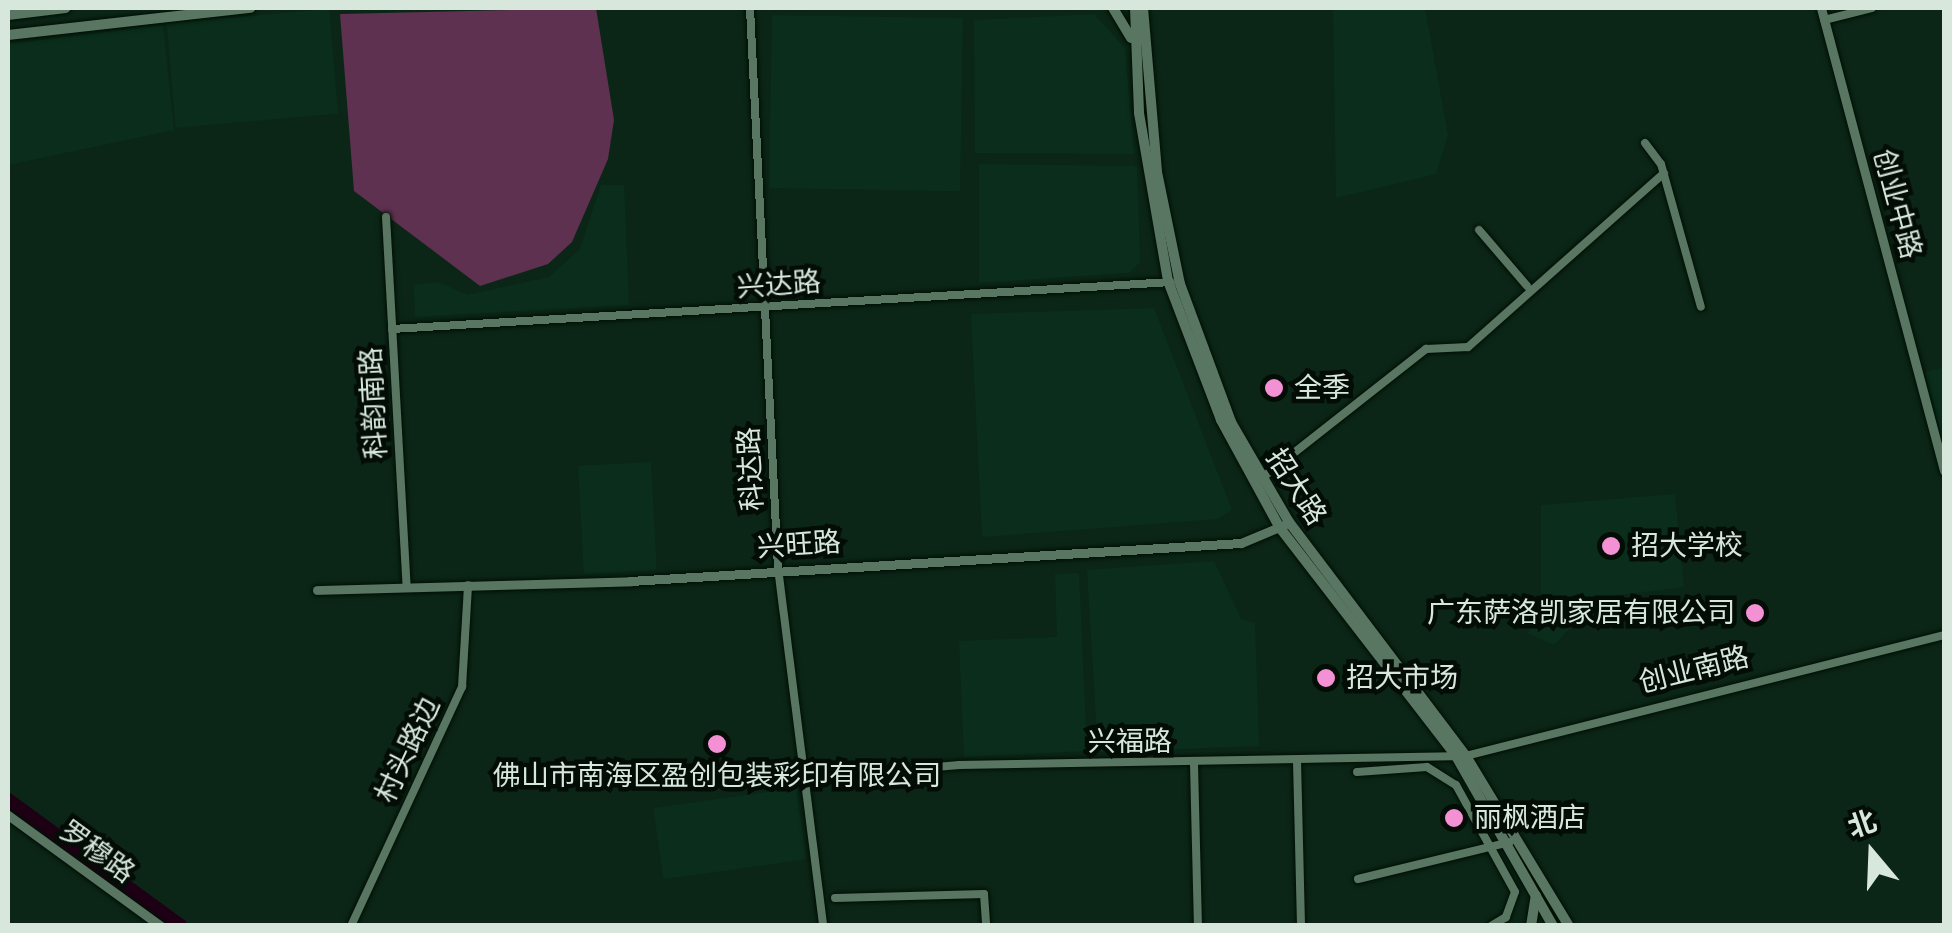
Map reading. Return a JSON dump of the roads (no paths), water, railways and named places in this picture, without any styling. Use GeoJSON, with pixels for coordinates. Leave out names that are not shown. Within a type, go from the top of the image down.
{"type":"FeatureCollection","features":[{"type":"Feature","properties":{"kind":"main road"},"geometry":{"type":"LineString","coordinates":[[8,15],[66,8]]}},
{"type":"Feature","properties":{"kind":"main road"},"geometry":{"type":"LineString","coordinates":[[8,35],[250,8]]}},
{"type":"Feature","properties":{"kind":"main road"},"geometry":{"type":"LineString","coordinates":[[1113,8],[1132,39]]}},
{"type":"Feature","properties":{"kind":"main road","name":"招大路"},"geometry":{"type":"LineString","coordinates":[[1135,8],[1132,39],[1174,283],[1221,420],[1285,525],[1461,756],[1569,926]]}},
{"type":"Feature","properties":{"kind":"main road","name":"招大路"},"geometry":{"type":"LineString","coordinates":[[1144,8],[1157,172],[1174,283],[1285,525]]}},
{"type":"Feature","properties":{"kind":"main road","name":"招大路"},"geometry":{"type":"LineString","coordinates":[[1514,841],[1554,926]]}},
{"type":"Feature","properties":{"kind":"main road"},"geometry":{"type":"LineString","coordinates":[[1529,876],[1531,926]]}},
{"type":"Feature","properties":{"kind":"street","name":"科达路"},"geometry":{"type":"LineString","coordinates":[[750,8],[778,568],[823,926]]}},
{"type":"Feature","properties":{"kind":"street","name":"创业中路"},"geometry":{"type":"LineString","coordinates":[[1821,8],[1944,471]]}},
{"type":"Feature","properties":{"kind":"street"},"geometry":{"type":"LineString","coordinates":[[1824,20],[1869,8]]}},
{"type":"Feature","properties":{"kind":"street"},"geometry":{"type":"LineString","coordinates":[[1645,143],[1664,173],[1701,307]]}},
{"type":"Feature","properties":{"kind":"street"},"geometry":{"type":"LineString","coordinates":[[1262,478],[1426,349],[1468,347],[1527,286],[1571,260],[1664,173]]}},
{"type":"Feature","properties":{"kind":"street","name":"科韵南路"},"geometry":{"type":"LineString","coordinates":[[386,216],[407,586]]}},
{"type":"Feature","properties":{"kind":"street"},"geometry":{"type":"LineString","coordinates":[[1478,230],[1527,286]]}},
{"type":"Feature","properties":{"kind":"street","name":"兴达路"},"geometry":{"type":"LineString","coordinates":[[392,329],[1174,283]]}},
{"type":"Feature","properties":{"kind":"street","name":"兴旺路"},"geometry":{"type":"LineString","coordinates":[[317,590],[1241,543],[1285,525]]}},
{"type":"Feature","properties":{"kind":"street","name":"村头路边"},"geometry":{"type":"LineString","coordinates":[[352,926],[462,688],[468,585]]}},
{"type":"Feature","properties":{"kind":"street","name":"创业南路"},"geometry":{"type":"LineString","coordinates":[[1461,756],[1944,635]]}},
{"type":"Feature","properties":{"kind":"street","name":"兴福路"},"geometry":{"type":"LineString","coordinates":[[805,778],[1461,756]]}},
{"type":"Feature","properties":{"kind":"street"},"geometry":{"type":"LineString","coordinates":[[1297,761],[1301,926]]}},
{"type":"Feature","properties":{"kind":"street"},"geometry":{"type":"LineString","coordinates":[[1194,764],[1198,926]]}},
{"type":"Feature","properties":{"kind":"street"},"geometry":{"type":"LineString","coordinates":[[1357,772],[1441,770],[1494,848],[1516,892],[1506,917],[1491,926]]}},
{"type":"Feature","properties":{"kind":"street","name":"罗穆路"},"geometry":{"type":"LineString","coordinates":[[8,814],[161,926]]}},
{"type":"Feature","properties":{"kind":"street"},"geometry":{"type":"LineString","coordinates":[[1358,879],[1514,841]]}},
{"type":"Feature","properties":{"kind":"street"},"geometry":{"type":"LineString","coordinates":[[835,898],[984,894],[986,926]]}},
{"type":"Feature","properties":{"kind":"waterway"},"geometry":{"type":"LineString","coordinates":[[8,800],[181,926]]}},
{"type":"Feature","properties":{"kind":"place","name":"全季"},"geometry":{"type":"Point","coordinates":[1274,388]}},
{"type":"Feature","properties":{"kind":"place","name":"招大学校"},"geometry":{"type":"Point","coordinates":[1611,546]}},
{"type":"Feature","properties":{"kind":"place","name":"广东萨洛凯家居有限公司"},"geometry":{"type":"Point","coordinates":[1755,613]}},
{"type":"Feature","properties":{"kind":"place","name":"招大市场"},"geometry":{"type":"Point","coordinates":[1326,678]}},
{"type":"Feature","properties":{"kind":"place","name":"佛山市南海区盈创包装彩印有限公司"},"geometry":{"type":"Point","coordinates":[717,744]}},
{"type":"Feature","properties":{"kind":"place","name":"丽枫酒店"},"geometry":{"type":"Point","coordinates":[1454,818]}}]}
